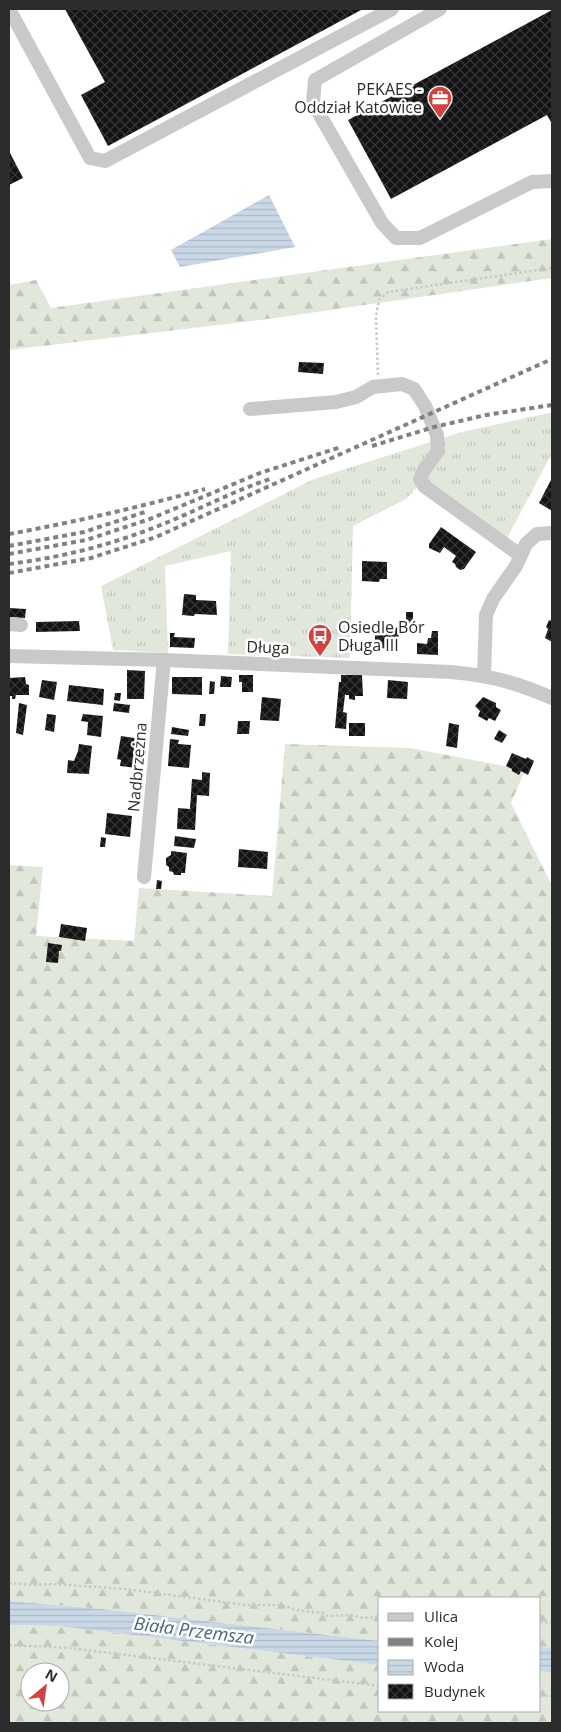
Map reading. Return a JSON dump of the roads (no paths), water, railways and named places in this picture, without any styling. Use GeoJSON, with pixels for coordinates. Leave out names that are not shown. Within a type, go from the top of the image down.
{"type":"FeatureCollection","features":[{"type":"Feature","properties":{"kind":"street"},"geometry":{"type":"LineString","coordinates":[[9,9],[90,158],[104,161],[392,9]]}},
{"type":"Feature","properties":{"kind":"street"},"geometry":{"type":"LineString","coordinates":[[440,9],[315,80],[313,103],[382,223],[396,238],[420,238],[532,182],[552,181]]}},
{"type":"Feature","properties":{"kind":"street"},"geometry":{"type":"LineString","coordinates":[[250,409],[336,402],[356,397],[378,386],[402,384],[414,389],[425,406],[437,435],[438,451],[424,470],[420,479],[424,486],[523,549]]}},
{"type":"Feature","properties":{"kind":"street"},"geometry":{"type":"LineString","coordinates":[[484,675],[486,615],[498,592],[516,566],[523,549],[537,534],[552,533]]}},
{"type":"Feature","properties":{"kind":"street","name":"Długa"},"geometry":{"type":"LineString","coordinates":[[9,656],[407,669],[484,675],[512,682],[552,698]]}},
{"type":"Feature","properties":{"kind":"street","name":"Nadbrzeżna"},"geometry":{"type":"LineString","coordinates":[[144,877],[164,660]]}},
{"type":"Feature","properties":{"kind":"water"},"geometry":{"type":"Polygon","coordinates":[[[269,195],[295,247],[180,267],[171,250],[269,195]]]}},
{"type":"Feature","properties":{"kind":"water","name":"Biała Przemsza"},"geometry":{"type":"Polygon","coordinates":[[[9,1601],[102,1609],[378,1641],[378,1665],[59,1626],[9,1625],[9,1601]]]}},
{"type":"Feature","properties":{"kind":"water"},"geometry":{"type":"Polygon","coordinates":[[[541,1647],[552,1648],[552,1672],[541,1671],[541,1647]]]}},
{"type":"Feature","properties":{"kind":"railway"},"geometry":{"type":"LineString","coordinates":[[9,573],[91,558],[156,537],[552,359]]}},
{"type":"Feature","properties":{"kind":"railway"},"geometry":{"type":"LineString","coordinates":[[372,446],[434,427],[486,415],[552,405]]}},
{"type":"Feature","properties":{"kind":"railway"},"geometry":{"type":"LineString","coordinates":[[9,554],[86,540],[150,519],[260,473],[341,447]]}},
{"type":"Feature","properties":{"kind":"railway"},"geometry":{"type":"LineString","coordinates":[[9,564],[64,555],[100,546],[168,522],[240,490],[270,479]]}},
{"type":"Feature","properties":{"kind":"railway"},"geometry":{"type":"LineString","coordinates":[[9,534],[107,514],[205,489]]}},
{"type":"Feature","properties":{"kind":"railway"},"geometry":{"type":"LineString","coordinates":[[9,546],[84,532],[145,512]]}},
{"type":"Feature","properties":{"kind":"place","name":"PEKAES - Oddział Katowice"},"geometry":{"type":"Point","coordinates":[440,119]}},
{"type":"Feature","properties":{"kind":"place","name":"Osiedle Bór Długa III"},"geometry":{"type":"Point","coordinates":[320,657]}}]}
